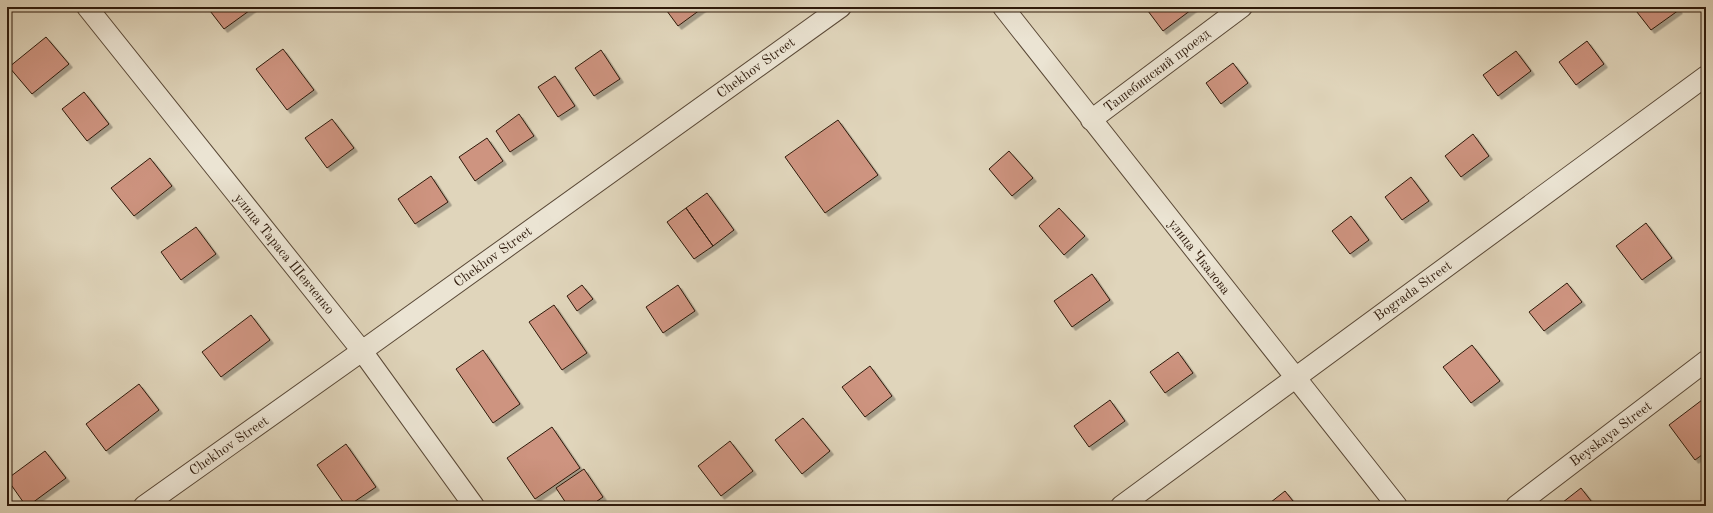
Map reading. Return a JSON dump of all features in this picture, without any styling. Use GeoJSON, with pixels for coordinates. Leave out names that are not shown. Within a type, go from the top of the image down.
{"type":"FeatureCollection","features":[{"type":"Feature","properties":{"kind":"street","name":"улица Тараса Шевченко"},"geometry":{"type":"LineString","coordinates":[[87,7],[362,351],[474,506]]}},
{"type":"Feature","properties":{"kind":"street","name":"Chekhov Street"},"geometry":{"type":"LineString","coordinates":[[144,506],[841,7]]}},
{"type":"Feature","properties":{"kind":"street","name":"улица Чкалова"},"geometry":{"type":"LineString","coordinates":[[1003,7],[1396,506]]}},
{"type":"Feature","properties":{"kind":"street","name":"Ташебинский проезд"},"geometry":{"type":"LineString","coordinates":[[1091,120],[1242,7]]}},
{"type":"Feature","properties":{"kind":"street","name":"Bograda Street"},"geometry":{"type":"LineString","coordinates":[[1121,506],[1706,76]]}},
{"type":"Feature","properties":{"kind":"street","name":"Beyskaya Street"},"geometry":{"type":"LineString","coordinates":[[1516,506],[1706,361]]}},
{"type":"Feature","properties":{"kind":"building"},"geometry":{"type":"Polygon","coordinates":[[[207,7],[252,7],[253,8],[224,29],[207,7]]]}},
{"type":"Feature","properties":{"kind":"building"},"geometry":{"type":"Polygon","coordinates":[[[664,7],[704,7],[678,26],[664,7]]]}},
{"type":"Feature","properties":{"kind":"building"},"geometry":{"type":"Polygon","coordinates":[[[1145,7],[1195,7],[1163,31],[1145,7]]]}},
{"type":"Feature","properties":{"kind":"building"},"geometry":{"type":"Polygon","coordinates":[[[1633,7],[1676,7],[1679,10],[1651,30],[1633,7]]]}},
{"type":"Feature","properties":{"kind":"building"},"geometry":{"type":"Polygon","coordinates":[[[46,37],[69,64],[32,94],[9,67],[46,37]]]}},
{"type":"Feature","properties":{"kind":"building"},"geometry":{"type":"Polygon","coordinates":[[[1587,41],[1604,64],[1576,85],[1559,62],[1587,41]]]}},
{"type":"Feature","properties":{"kind":"building"},"geometry":{"type":"Polygon","coordinates":[[[283,49],[314,90],[287,110],[256,69],[283,49]]]}},
{"type":"Feature","properties":{"kind":"building"},"geometry":{"type":"Polygon","coordinates":[[[601,50],[620,79],[594,96],[575,68],[601,50]]]}},
{"type":"Feature","properties":{"kind":"building"},"geometry":{"type":"Polygon","coordinates":[[[1516,51],[1531,71],[1498,96],[1483,75],[1516,51]]]}},
{"type":"Feature","properties":{"kind":"building"},"geometry":{"type":"Polygon","coordinates":[[[1233,63],[1248,83],[1221,104],[1206,83],[1233,63]]]}},
{"type":"Feature","properties":{"kind":"building"},"geometry":{"type":"Polygon","coordinates":[[[555,76],[575,106],[558,117],[538,87],[555,76]]]}},
{"type":"Feature","properties":{"kind":"building"},"geometry":{"type":"Polygon","coordinates":[[[84,92],[109,124],[87,141],[62,109],[84,92]]]}},
{"type":"Feature","properties":{"kind":"building"},"geometry":{"type":"Polygon","coordinates":[[[519,114],[534,136],[510,152],[496,131],[519,114]]]}},
{"type":"Feature","properties":{"kind":"building"},"geometry":{"type":"Polygon","coordinates":[[[332,119],[354,148],[327,168],[305,138],[332,119]]]}},
{"type":"Feature","properties":{"kind":"building"},"geometry":{"type":"Polygon","coordinates":[[[838,120],[878,175],[825,213],[785,157],[838,120]]]}},
{"type":"Feature","properties":{"kind":"building"},"geometry":{"type":"Polygon","coordinates":[[[1473,134],[1489,156],[1461,177],[1445,156],[1473,134]]]}},
{"type":"Feature","properties":{"kind":"building"},"geometry":{"type":"Polygon","coordinates":[[[487,138],[503,161],[475,181],[459,157],[487,138]]]}},
{"type":"Feature","properties":{"kind":"building"},"geometry":{"type":"Polygon","coordinates":[[[1009,151],[1033,178],[1012,196],[989,169],[1009,151]]]}},
{"type":"Feature","properties":{"kind":"building"},"geometry":{"type":"Polygon","coordinates":[[[150,158],[172,186],[134,216],[111,188],[150,158]]]}},
{"type":"Feature","properties":{"kind":"building"},"geometry":{"type":"Polygon","coordinates":[[[431,176],[448,202],[415,224],[398,199],[431,176]]]}},
{"type":"Feature","properties":{"kind":"building"},"geometry":{"type":"Polygon","coordinates":[[[1411,177],[1429,201],[1402,220],[1385,197],[1411,177]]]}},
{"type":"Feature","properties":{"kind":"building"},"geometry":{"type":"Polygon","coordinates":[[[707,193],[734,230],[713,246],[686,208],[707,193]]]}},
{"type":"Feature","properties":{"kind":"building"},"geometry":{"type":"Polygon","coordinates":[[[686,208],[713,246],[694,259],[667,222],[686,208]]]}},
{"type":"Feature","properties":{"kind":"building"},"geometry":{"type":"Polygon","coordinates":[[[1059,208],[1085,236],[1064,255],[1039,226],[1059,208]]]}},
{"type":"Feature","properties":{"kind":"building"},"geometry":{"type":"Polygon","coordinates":[[[1351,216],[1369,240],[1350,254],[1332,231],[1351,216]]]}},
{"type":"Feature","properties":{"kind":"building"},"geometry":{"type":"Polygon","coordinates":[[[1646,223],[1672,258],[1642,280],[1616,246],[1646,223]]]}},
{"type":"Feature","properties":{"kind":"building"},"geometry":{"type":"Polygon","coordinates":[[[196,227],[216,254],[181,280],[161,252],[196,227]]]}},
{"type":"Feature","properties":{"kind":"building"},"geometry":{"type":"Polygon","coordinates":[[[1092,274],[1110,300],[1072,327],[1054,301],[1092,274]]]}},
{"type":"Feature","properties":{"kind":"building"},"geometry":{"type":"Polygon","coordinates":[[[1567,283],[1582,302],[1544,331],[1529,312],[1567,283]]]}},
{"type":"Feature","properties":{"kind":"building"},"geometry":{"type":"Polygon","coordinates":[[[582,285],[593,299],[577,311],[567,296],[582,285]]]}},
{"type":"Feature","properties":{"kind":"building"},"geometry":{"type":"Polygon","coordinates":[[[678,285],[695,311],[663,333],[646,307],[678,285]]]}},
{"type":"Feature","properties":{"kind":"building"},"geometry":{"type":"Polygon","coordinates":[[[554,305],[587,353],[562,370],[529,322],[554,305]]]}},
{"type":"Feature","properties":{"kind":"building"},"geometry":{"type":"Polygon","coordinates":[[[251,315],[270,340],[221,377],[202,352],[251,315]]]}},
{"type":"Feature","properties":{"kind":"building"},"geometry":{"type":"Polygon","coordinates":[[[1472,345],[1500,381],[1471,403],[1443,367],[1472,345]]]}},
{"type":"Feature","properties":{"kind":"building"},"geometry":{"type":"Polygon","coordinates":[[[483,350],[520,404],[493,423],[456,369],[483,350]]]}},
{"type":"Feature","properties":{"kind":"building"},"geometry":{"type":"Polygon","coordinates":[[[1178,352],[1193,373],[1165,393],[1150,372],[1178,352]]]}},
{"type":"Feature","properties":{"kind":"building"},"geometry":{"type":"Polygon","coordinates":[[[870,366],[892,396],[865,417],[842,387],[870,366]]]}},
{"type":"Feature","properties":{"kind":"building"},"geometry":{"type":"Polygon","coordinates":[[[139,384],[159,410],[106,451],[86,424],[139,384]]]}},
{"type":"Feature","properties":{"kind":"building"},"geometry":{"type":"Polygon","coordinates":[[[1110,400],[1125,421],[1089,447],[1074,426],[1110,400]]]}},
{"type":"Feature","properties":{"kind":"building"},"geometry":{"type":"Polygon","coordinates":[[[1702,400],[1706,405],[1706,452],[1695,460],[1669,425],[1702,400]]]}},
{"type":"Feature","properties":{"kind":"building"},"geometry":{"type":"Polygon","coordinates":[[[803,418],[830,451],[802,474],[775,440],[803,418]]]}},
{"type":"Feature","properties":{"kind":"building"},"geometry":{"type":"Polygon","coordinates":[[[552,427],[580,468],[535,499],[507,458],[552,427]]]}},
{"type":"Feature","properties":{"kind":"building"},"geometry":{"type":"Polygon","coordinates":[[[730,441],[753,471],[721,496],[698,466],[730,441]]]}},
{"type":"Feature","properties":{"kind":"building"},"geometry":{"type":"Polygon","coordinates":[[[346,444],[376,487],[348,506],[346,506],[317,465],[346,444]]]}},
{"type":"Feature","properties":{"kind":"building"},"geometry":{"type":"Polygon","coordinates":[[[45,451],[66,478],[26,506],[7,479],[45,451]]]}},
{"type":"Feature","properties":{"kind":"building"},"geometry":{"type":"Polygon","coordinates":[[[584,469],[603,497],[590,506],[568,506],[556,488],[584,469]]]}},
{"type":"Feature","properties":{"kind":"building"},"geometry":{"type":"Polygon","coordinates":[[[1581,488],[1595,506],[1558,506],[1581,488]]]}},
{"type":"Feature","properties":{"kind":"building"},"geometry":{"type":"Polygon","coordinates":[[[1285,491],[1297,506],[1266,506],[1285,491]]]}}]}
